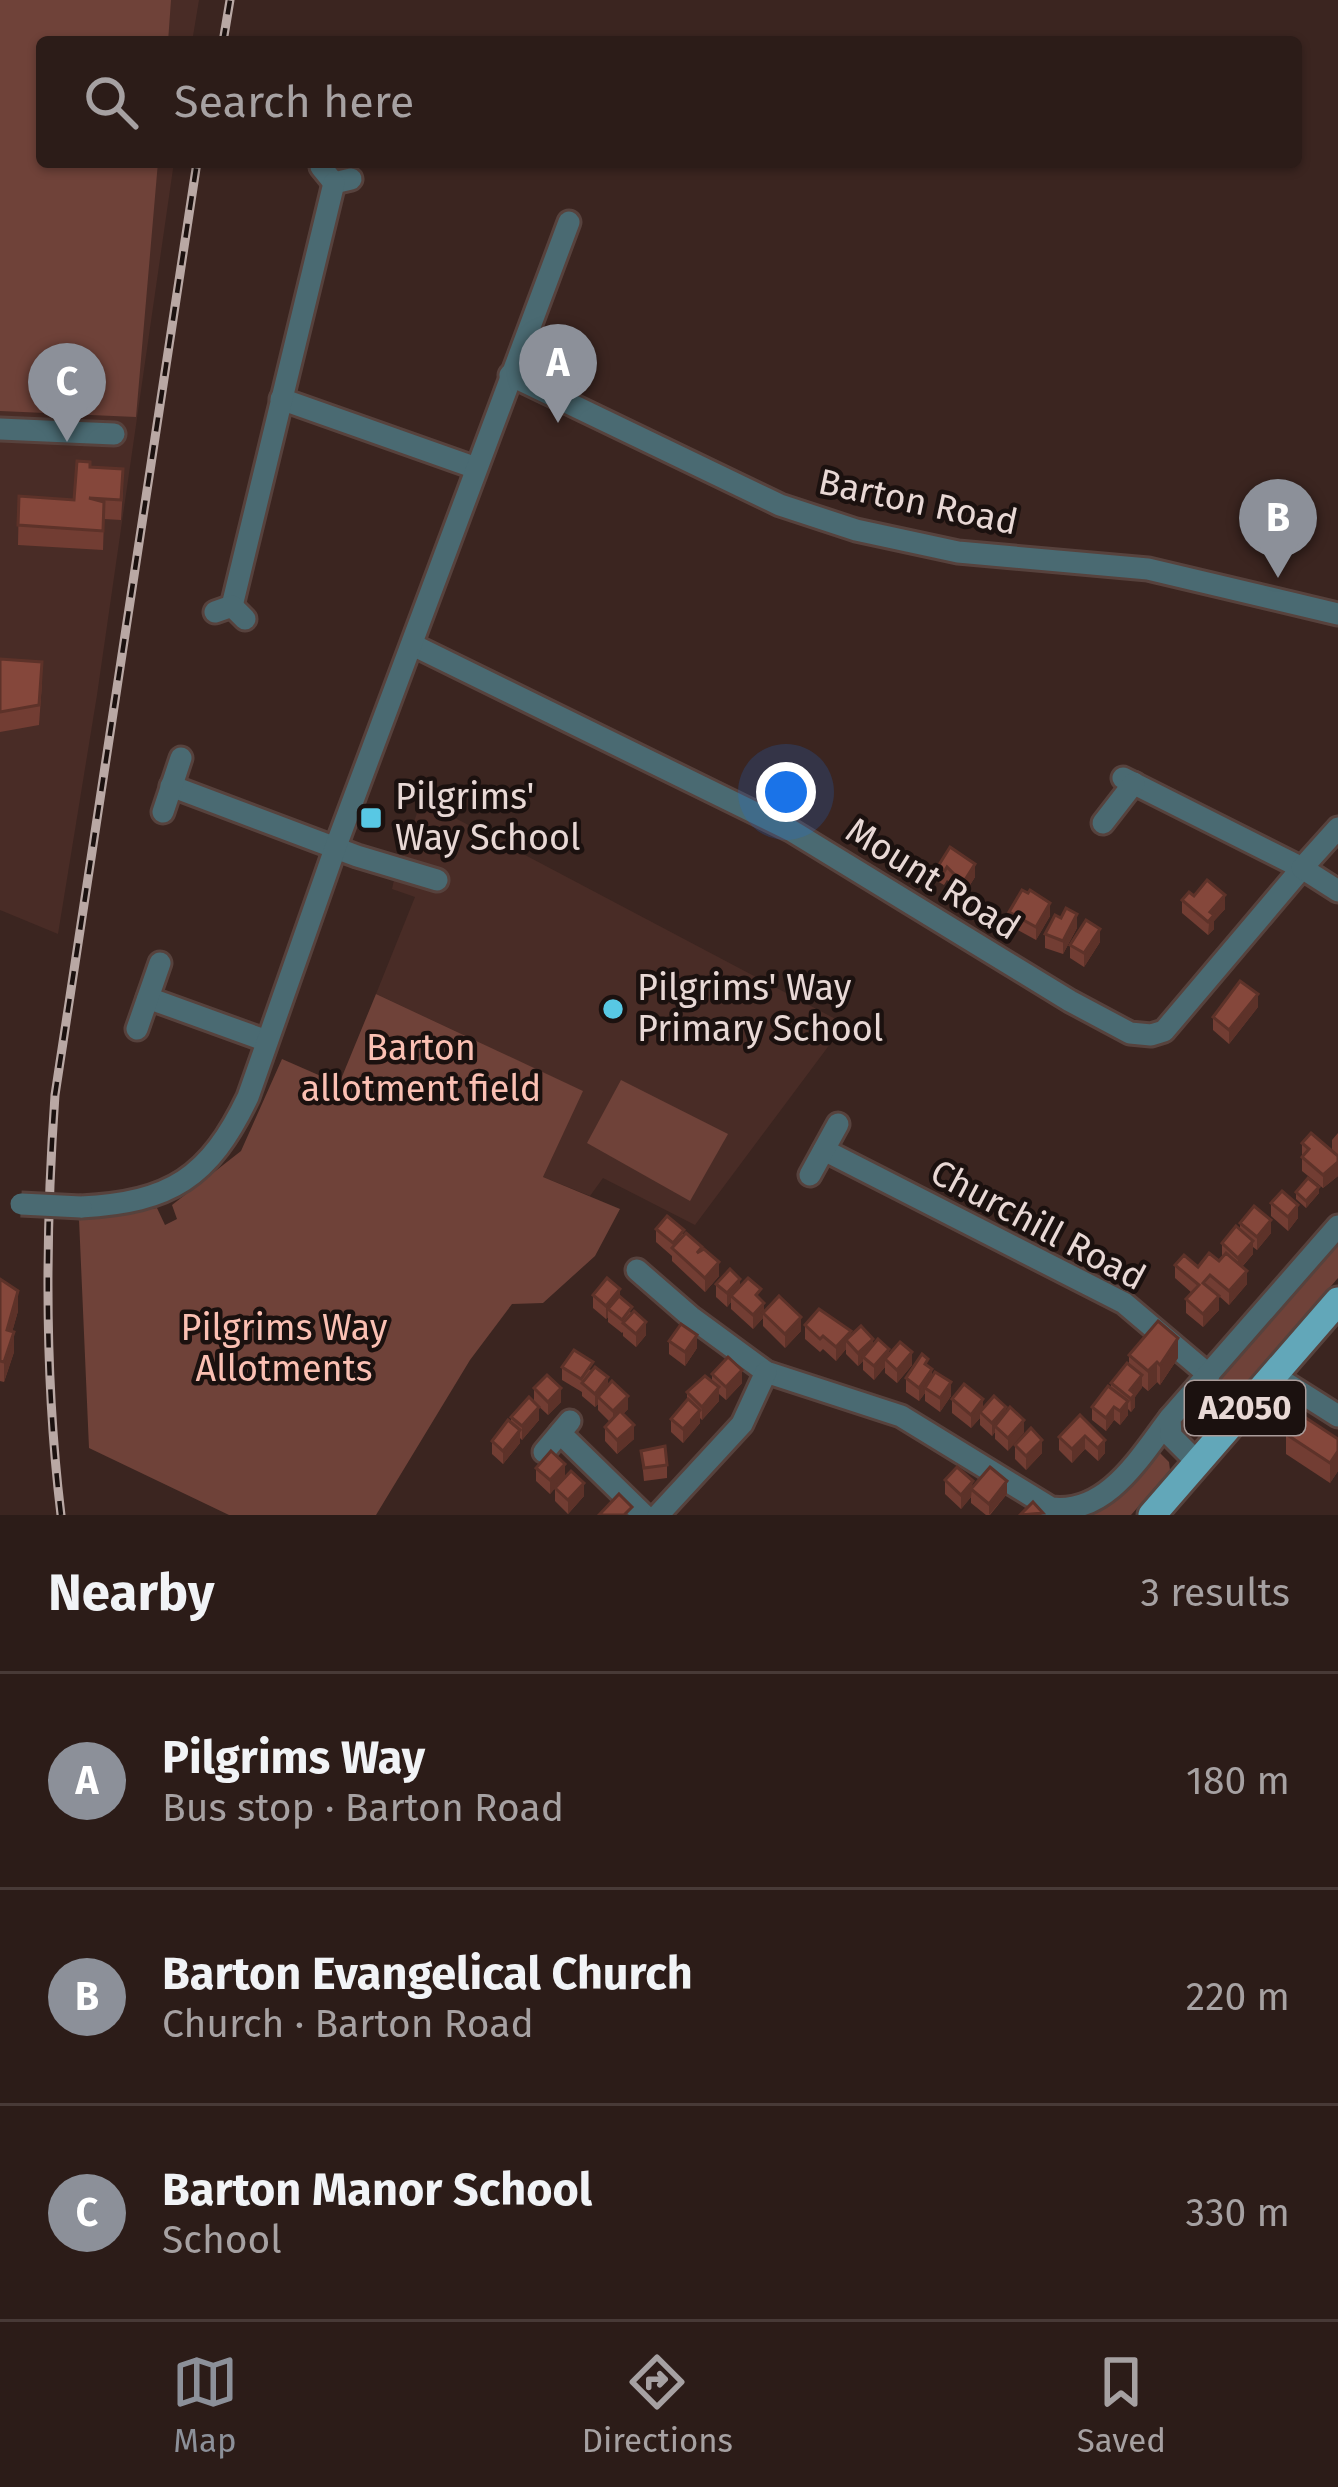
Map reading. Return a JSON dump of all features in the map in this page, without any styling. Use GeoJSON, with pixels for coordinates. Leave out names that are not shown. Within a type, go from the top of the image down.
{"type":"FeatureCollection","features":[{"type":"Feature","properties":{"kind":"main road","name":"A2050"},"geometry":{"type":"LineString","coordinates":[[1152,1515],[1338,1301]]}},
{"type":"Feature","properties":{"kind":"street"},"geometry":{"type":"LineString","coordinates":[[231,612],[335,176]]}},
{"type":"Feature","properties":{"kind":"street"},"geometry":{"type":"LineString","coordinates":[[10,1206],[121,1205],[161,1196],[216,1155],[230,1135],[569,222]]}},
{"type":"Feature","properties":{"kind":"street","name":"Barton Road"},"geometry":{"type":"LineString","coordinates":[[510,375],[763,498],[856,530],[958,552],[1148,568],[1338,614]]}},
{"type":"Feature","properties":{"kind":"street"},"geometry":{"type":"LineString","coordinates":[[280,399],[476,469]]}},
{"type":"Feature","properties":{"kind":"street"},"geometry":{"type":"LineString","coordinates":[[0,429],[114,434]]}},
{"type":"Feature","properties":{"kind":"street","name":"Mount Road"},"geometry":{"type":"LineString","coordinates":[[413,645],[792,831],[1032,979],[1130,1033],[1151,1036],[1164,1031],[1302,868]]}},
{"type":"Feature","properties":{"kind":"street"},"geometry":{"type":"LineString","coordinates":[[163,812],[181,758]]}},
{"type":"Feature","properties":{"kind":"street"},"geometry":{"type":"LineString","coordinates":[[1103,824],[1129,780],[1338,891]]}},
{"type":"Feature","properties":{"kind":"street"},"geometry":{"type":"LineString","coordinates":[[172,786],[437,880]]}},
{"type":"Feature","properties":{"kind":"street"},"geometry":{"type":"LineString","coordinates":[[1302,868],[1338,828]]}},
{"type":"Feature","properties":{"kind":"street"},"geometry":{"type":"LineString","coordinates":[[137,1029],[160,963]]}},
{"type":"Feature","properties":{"kind":"street"},"geometry":{"type":"LineString","coordinates":[[148,998],[267,1041]]}},
{"type":"Feature","properties":{"kind":"street"},"geometry":{"type":"LineString","coordinates":[[810,1175],[838,1124]]}},
{"type":"Feature","properties":{"kind":"street","name":"Churchill Road"},"geometry":{"type":"LineString","coordinates":[[824,1150],[1124,1303],[1209,1375]]}},
{"type":"Feature","properties":{"kind":"street"},"geometry":{"type":"LineString","coordinates":[[161,1196],[169,1218]]}},
{"type":"Feature","properties":{"kind":"street"},"geometry":{"type":"LineString","coordinates":[[640,1303],[646,1277],[766,1372],[901,1416],[1051,1508],[1077,1508],[1103,1498],[1170,1427],[1338,1226]]}},
{"type":"Feature","properties":{"kind":"street"},"geometry":{"type":"LineString","coordinates":[[658,1515],[742,1424],[766,1372]]}},
{"type":"Feature","properties":{"kind":"street"},"geometry":{"type":"LineString","coordinates":[[1273,1376],[1338,1416]]}},
{"type":"Feature","properties":{"kind":"street"},"geometry":{"type":"LineString","coordinates":[[544,1452],[565,1427],[644,1515]]}},
{"type":"Feature","properties":{"kind":"street"},"geometry":{"type":"LineString","coordinates":[[1170,1427],[1197,1462]]}},
{"type":"Feature","properties":{"kind":"shaded area"},"geometry":{"type":"Polygon","coordinates":[[[0,0],[199,0],[193,36],[36,36],[36,168],[173,168],[58,934],[0,910],[0,0]]]}},
{"type":"Feature","properties":{"kind":"shaded area","name":"Pilgrims' Way Primary School"},"geometry":{"type":"Polygon","coordinates":[[[421,800],[845,1024],[695,1225],[603,1178],[590,1196],[543,1177],[582,1091],[376,994],[415,897],[392,889],[394,880],[354,867],[361,844],[403,857],[421,800]]]}},
{"type":"Feature","properties":{"kind":"green space"},"geometry":{"type":"Polygon","coordinates":[[[0,0],[171,0],[168,36],[36,36],[36,168],[157,168],[136,417],[0,411],[0,0]]]}},
{"type":"Feature","properties":{"kind":"green space","name":"Pilgrims Way Allotments"},"geometry":{"type":"Polygon","coordinates":[[[376,994],[583,1091],[543,1177],[620,1209],[595,1256],[543,1303],[512,1304],[470,1360],[376,1515],[229,1515],[89,1448],[79,1219],[157,1208],[165,1225],[177,1219],[172,1205],[241,1151],[282,1059],[339,1084],[376,994]]]}},
{"type":"Feature","properties":{"kind":"green space"},"geometry":{"type":"Polygon","coordinates":[[[621,1080],[728,1134],[690,1201],[587,1143],[621,1080]]]}},
{"type":"Feature","properties":{"kind":"green space"},"geometry":{"type":"Polygon","coordinates":[[[1338,1244],[1338,1278],[1201,1436],[1190,1433],[1185,1417],[1338,1244]]]}},
{"type":"Feature","properties":{"kind":"green space"},"geometry":{"type":"Polygon","coordinates":[[[1158,1451],[1170,1470],[1131,1515],[1082,1515],[1102,1507],[1158,1451]]]}},
{"type":"Feature","properties":{"kind":"building"},"geometry":{"type":"Polygon","coordinates":[[[77,461],[90,462],[90,467],[123,469],[121,500],[89,498],[104,502],[103,531],[18,525],[19,496],[74,500],[77,461]]]}},
{"type":"Feature","properties":{"kind":"building"},"geometry":{"type":"Polygon","coordinates":[[[0,659],[42,662],[39,705],[0,712],[0,659]]]}},
{"type":"Feature","properties":{"kind":"building"},"geometry":{"type":"Polygon","coordinates":[[[950,847],[975,864],[963,883],[947,867],[944,872],[937,868],[950,847]]]}},
{"type":"Feature","properties":{"kind":"building"},"geometry":{"type":"Polygon","coordinates":[[[1207,880],[1225,895],[1210,912],[1214,915],[1208,922],[1182,900],[1189,892],[1194,896],[1207,880]]]}},
{"type":"Feature","properties":{"kind":"building"},"geometry":{"type":"Polygon","coordinates":[[[1022,890],[1050,903],[1036,927],[1009,912],[1022,890]]]}},
{"type":"Feature","properties":{"kind":"building"},"geometry":{"type":"Polygon","coordinates":[[[1066,908],[1077,914],[1063,941],[1045,934],[1055,915],[1061,918],[1066,908]]]}},
{"type":"Feature","properties":{"kind":"building"},"geometry":{"type":"Polygon","coordinates":[[[1086,920],[1100,929],[1084,953],[1070,945],[1086,920]]]}},
{"type":"Feature","properties":{"kind":"building"},"geometry":{"type":"Polygon","coordinates":[[[1240,981],[1258,994],[1229,1030],[1213,1017],[1240,981]]]}},
{"type":"Feature","properties":{"kind":"building"},"geometry":{"type":"Polygon","coordinates":[[[1311,1133],[1338,1156],[1338,1162],[1323,1175],[1302,1157],[1309,1149],[1302,1143],[1311,1133]]]}},
{"type":"Feature","properties":{"kind":"building"},"geometry":{"type":"Polygon","coordinates":[[[1308,1178],[1319,1187],[1306,1201],[1296,1192],[1308,1178]]]}},
{"type":"Feature","properties":{"kind":"building"},"geometry":{"type":"Polygon","coordinates":[[[1282,1191],[1298,1205],[1288,1217],[1271,1203],[1282,1191]]]}},
{"type":"Feature","properties":{"kind":"building"},"geometry":{"type":"Polygon","coordinates":[[[1254,1206],[1271,1220],[1257,1237],[1240,1223],[1254,1206]]]}},
{"type":"Feature","properties":{"kind":"building"},"geometry":{"type":"Polygon","coordinates":[[[667,1216],[684,1230],[673,1243],[656,1229],[667,1216]]]}},
{"type":"Feature","properties":{"kind":"building"},"geometry":{"type":"Polygon","coordinates":[[[1236,1226],[1253,1241],[1238,1258],[1222,1243],[1236,1226]]]}},
{"type":"Feature","properties":{"kind":"building"},"geometry":{"type":"Polygon","coordinates":[[[686,1233],[702,1247],[697,1253],[704,1249],[719,1262],[705,1278],[672,1248],[686,1233]]]}},
{"type":"Feature","properties":{"kind":"building"},"geometry":{"type":"Polygon","coordinates":[[[1209,1253],[1219,1261],[1226,1253],[1247,1271],[1229,1291],[1210,1275],[1203,1283],[1219,1296],[1203,1314],[1186,1299],[1199,1285],[1175,1265],[1184,1255],[1198,1267],[1209,1253]]]}},
{"type":"Feature","properties":{"kind":"building"},"geometry":{"type":"Polygon","coordinates":[[[730,1269],[740,1279],[727,1293],[716,1284],[730,1269]]]}},
{"type":"Feature","properties":{"kind":"building"},"geometry":{"type":"Polygon","coordinates":[[[607,1278],[620,1289],[606,1306],[593,1295],[607,1278]]]}},
{"type":"Feature","properties":{"kind":"building"},"geometry":{"type":"Polygon","coordinates":[[[748,1278],[761,1289],[756,1295],[764,1303],[753,1315],[731,1296],[748,1278]]]}},
{"type":"Feature","properties":{"kind":"building"},"geometry":{"type":"Polygon","coordinates":[[[0,1279],[18,1291],[7,1330],[14,1332],[4,1362],[0,1361],[0,1279]]]}},
{"type":"Feature","properties":{"kind":"building"},"geometry":{"type":"Polygon","coordinates":[[[619,1296],[632,1307],[622,1320],[608,1309],[619,1296]]]}},
{"type":"Feature","properties":{"kind":"building"},"geometry":{"type":"Polygon","coordinates":[[[779,1296],[801,1317],[785,1334],[763,1313],[779,1296]]]}},
{"type":"Feature","properties":{"kind":"building"},"geometry":{"type":"Polygon","coordinates":[[[819,1309],[851,1331],[836,1347],[805,1325],[819,1309]]]}},
{"type":"Feature","properties":{"kind":"building"},"geometry":{"type":"Polygon","coordinates":[[[634,1311],[646,1322],[636,1334],[623,1323],[634,1311]]]}},
{"type":"Feature","properties":{"kind":"building"},"geometry":{"type":"Polygon","coordinates":[[[1158,1321],[1178,1338],[1160,1365],[1157,1362],[1148,1371],[1129,1355],[1158,1321]]]}},
{"type":"Feature","properties":{"kind":"building"},"geometry":{"type":"Polygon","coordinates":[[[681,1324],[697,1335],[685,1352],[669,1341],[681,1324]]]}},
{"type":"Feature","properties":{"kind":"building"},"geometry":{"type":"Polygon","coordinates":[[[861,1326],[873,1339],[858,1353],[846,1340],[861,1326]]]}},
{"type":"Feature","properties":{"kind":"building"},"geometry":{"type":"Polygon","coordinates":[[[878,1339],[889,1349],[874,1366],[863,1357],[878,1339]]]}},
{"type":"Feature","properties":{"kind":"building"},"geometry":{"type":"Polygon","coordinates":[[[900,1342],[912,1352],[897,1370],[885,1359],[900,1342]]]}},
{"type":"Feature","properties":{"kind":"building"},"geometry":{"type":"Polygon","coordinates":[[[574,1350],[593,1362],[581,1379],[562,1367],[574,1350]]]}},
{"type":"Feature","properties":{"kind":"building"},"geometry":{"type":"Polygon","coordinates":[[[922,1354],[932,1369],[919,1388],[906,1378],[922,1354]]]}},
{"type":"Feature","properties":{"kind":"building"},"geometry":{"type":"Polygon","coordinates":[[[728,1357],[742,1370],[726,1387],[712,1374],[728,1357]]]}},
{"type":"Feature","properties":{"kind":"building"},"geometry":{"type":"Polygon","coordinates":[[[1127,1363],[1142,1375],[1130,1390],[1135,1394],[1131,1399],[1111,1383],[1127,1363]]]}},
{"type":"Feature","properties":{"kind":"building"},"geometry":{"type":"Polygon","coordinates":[[[595,1367],[608,1377],[595,1394],[582,1383],[595,1367]]]}},
{"type":"Feature","properties":{"kind":"building"},"geometry":{"type":"Polygon","coordinates":[[[935,1372],[951,1382],[940,1398],[925,1388],[935,1372]]]}},
{"type":"Feature","properties":{"kind":"building"},"geometry":{"type":"Polygon","coordinates":[[[547,1375],[561,1388],[548,1402],[534,1388],[547,1375]]]}},
{"type":"Feature","properties":{"kind":"building"},"geometry":{"type":"Polygon","coordinates":[[[705,1376],[719,1387],[702,1407],[687,1392],[705,1376]]]}},
{"type":"Feature","properties":{"kind":"building"},"geometry":{"type":"Polygon","coordinates":[[[612,1381],[628,1396],[613,1411],[598,1397],[612,1381]]]}},
{"type":"Feature","properties":{"kind":"building"},"geometry":{"type":"Polygon","coordinates":[[[964,1384],[983,1399],[971,1415],[952,1399],[964,1384]]]}},
{"type":"Feature","properties":{"kind":"building"},"geometry":{"type":"Polygon","coordinates":[[[1108,1386],[1128,1401],[1120,1411],[1114,1407],[1106,1418],[1092,1407],[1108,1386]]]}},
{"type":"Feature","properties":{"kind":"building"},"geometry":{"type":"Polygon","coordinates":[[[994,1396],[1006,1407],[992,1423],[980,1412],[994,1396]]]}},
{"type":"Feature","properties":{"kind":"building"},"geometry":{"type":"Polygon","coordinates":[[[529,1397],[539,1407],[522,1426],[511,1417],[529,1397]]]}},
{"type":"Feature","properties":{"kind":"building"},"geometry":{"type":"Polygon","coordinates":[[[688,1399],[700,1410],[683,1429],[671,1419],[688,1399]]]}},
{"type":"Feature","properties":{"kind":"building"},"geometry":{"type":"Polygon","coordinates":[[[1010,1407],[1024,1420],[1008,1438],[995,1426],[1010,1407]]]}},
{"type":"Feature","properties":{"kind":"building"},"geometry":{"type":"Polygon","coordinates":[[[620,1411],[634,1425],[617,1440],[605,1427],[620,1411]]]}},
{"type":"Feature","properties":{"kind":"building"},"geometry":{"type":"Polygon","coordinates":[[[1300,1414],[1338,1439],[1338,1451],[1330,1463],[1286,1434],[1300,1414]]]}},
{"type":"Feature","properties":{"kind":"building"},"geometry":{"type":"Polygon","coordinates":[[[1080,1415],[1105,1440],[1098,1448],[1085,1436],[1072,1449],[1059,1437],[1080,1415]]]}},
{"type":"Feature","properties":{"kind":"building"},"geometry":{"type":"Polygon","coordinates":[[[508,1420],[520,1430],[503,1451],[492,1441],[508,1420]]]}},
{"type":"Feature","properties":{"kind":"building"},"geometry":{"type":"Polygon","coordinates":[[[1031,1428],[1042,1440],[1026,1456],[1015,1445],[1031,1428]]]}},
{"type":"Feature","properties":{"kind":"building"},"geometry":{"type":"Polygon","coordinates":[[[665,1446],[667,1465],[644,1468],[641,1451],[665,1446]]]}},
{"type":"Feature","properties":{"kind":"building"},"geometry":{"type":"Polygon","coordinates":[[[551,1451],[565,1464],[550,1480],[536,1468],[551,1451]]]}},
{"type":"Feature","properties":{"kind":"building"},"geometry":{"type":"Polygon","coordinates":[[[957,1467],[973,1481],[961,1495],[945,1480],[957,1467]]]}},
{"type":"Feature","properties":{"kind":"building"},"geometry":{"type":"Polygon","coordinates":[[[990,1467],[1007,1481],[989,1504],[971,1489],[990,1467]]]}},
{"type":"Feature","properties":{"kind":"building"},"geometry":{"type":"Polygon","coordinates":[[[571,1471],[584,1483],[568,1500],[555,1488],[571,1471]]]}},
{"type":"Feature","properties":{"kind":"building"},"geometry":{"type":"Polygon","coordinates":[[[619,1494],[632,1507],[624,1515],[599,1515],[619,1494]]]}},
{"type":"Feature","properties":{"kind":"building"},"geometry":{"type":"Polygon","coordinates":[[[1033,1502],[1043,1513],[1020,1515],[1033,1502]]]}},
{"type":"Feature","properties":{"kind":"railway"},"geometry":{"type":"LineString","coordinates":[[224,36],[230,0]]}},
{"type":"Feature","properties":{"kind":"railway"},"geometry":{"type":"LineString","coordinates":[[61,1515],[48,1305],[55,1095],[196,168]]}},
{"type":"Feature","properties":{"kind":"place","name":"Pilgrims Way"},"geometry":{"type":"Point","coordinates":[558,423]}},
{"type":"Feature","properties":{"kind":"place","name":"Barton Manor School"},"geometry":{"type":"Point","coordinates":[67,442]}},
{"type":"Feature","properties":{"kind":"place","name":"Barton Evangelical Church"},"geometry":{"type":"Point","coordinates":[1278,578]}},
{"type":"Feature","properties":{"kind":"place","name":"Pilgrims' Way School"},"geometry":{"type":"Point","coordinates":[371,818]}},
{"type":"Feature","properties":{"kind":"place","name":"Pilgrims' Way Primary School"},"geometry":{"type":"Point","coordinates":[613,1009]}},
{"type":"Feature","properties":{"kind":"park label","name":"Barton allotment field"},"geometry":{"type":"Point","coordinates":[421,1068]}}]}
